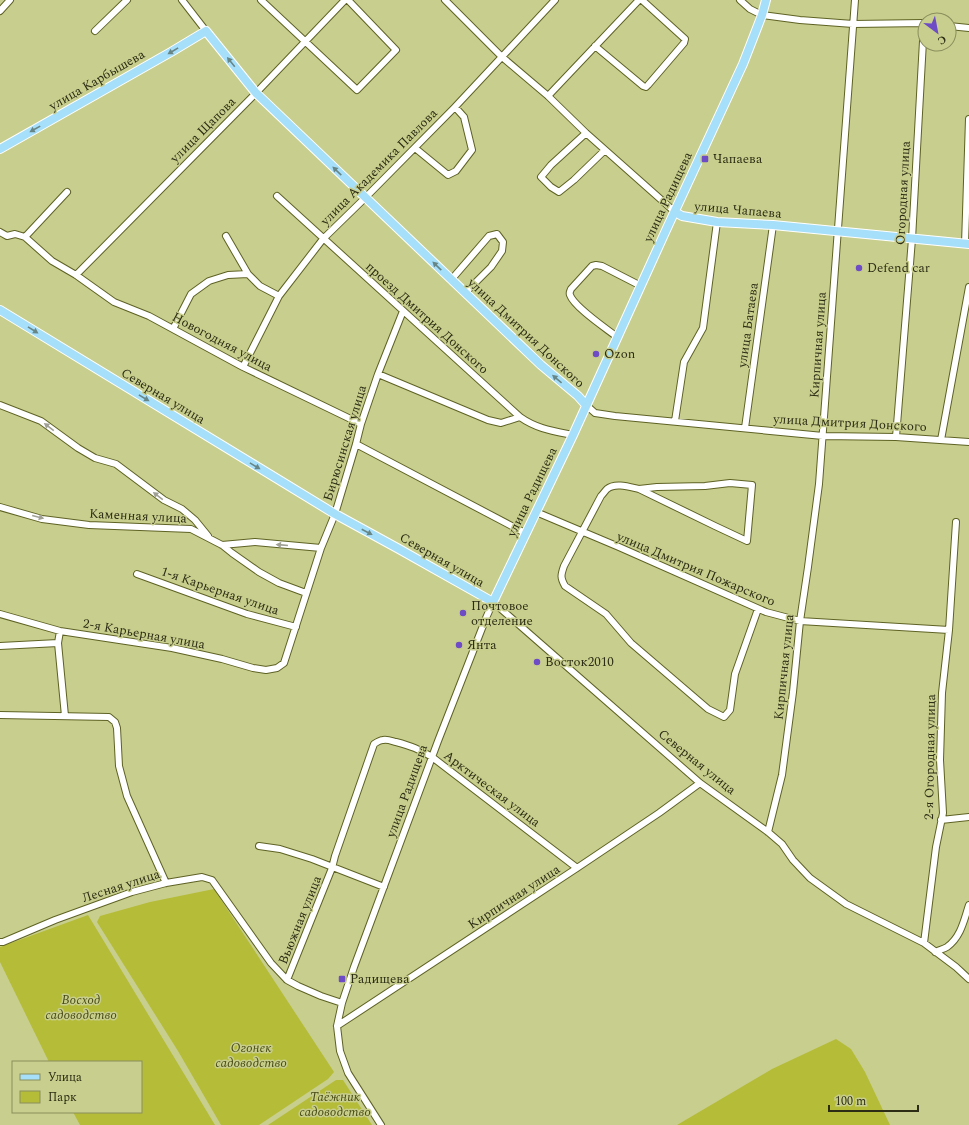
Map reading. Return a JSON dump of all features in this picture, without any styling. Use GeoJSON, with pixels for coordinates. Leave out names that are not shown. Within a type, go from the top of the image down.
{"type":"FeatureCollection","features":[{"type":"Feature","properties":{"kind":"main road","name":"улица Радищева"},"geometry":{"type":"LineString","coordinates":[[493,602],[586,405],[743,64],[762,15],[766,0]]}},
{"type":"Feature","properties":{"kind":"main road","name":"улица Дмитрия Донского"},"geometry":{"type":"LineString","coordinates":[[206,31],[256,93],[451,280],[541,365],[578,396],[586,405]]}},
{"type":"Feature","properties":{"kind":"main road","name":"улица Карбышева"},"geometry":{"type":"LineString","coordinates":[[0,149],[206,31]]}},
{"type":"Feature","properties":{"kind":"main road","name":"улица Чапаева"},"geometry":{"type":"LineString","coordinates":[[674,212],[682,216],[717,222],[773,225],[967,244]]}},
{"type":"Feature","properties":{"kind":"main road","name":"Северная улица"},"geometry":{"type":"LineString","coordinates":[[0,310],[335,514],[493,602]]}},
{"type":"Feature","properties":{"kind":"street"},"geometry":{"type":"LineString","coordinates":[[0,11],[10,0]]}},
{"type":"Feature","properties":{"kind":"street"},"geometry":{"type":"LineString","coordinates":[[95,31],[127,0]]}},
{"type":"Feature","properties":{"kind":"street","name":"улица Дмитрия Донского"},"geometry":{"type":"LineString","coordinates":[[182,0],[206,31]]}},
{"type":"Feature","properties":{"kind":"street"},"geometry":{"type":"LineString","coordinates":[[261,0],[357,90],[396,50],[346,0]]}},
{"type":"Feature","properties":{"kind":"street","name":"улица Щапова"},"geometry":{"type":"LineString","coordinates":[[76,275],[346,0]]}},
{"type":"Feature","properties":{"kind":"street","name":"улица Чапаева"},"geometry":{"type":"LineString","coordinates":[[445,0],[502,57],[548,96],[586,133],[674,212]]}},
{"type":"Feature","properties":{"kind":"street","name":"улица Академика Павлова"},"geometry":{"type":"LineString","coordinates":[[243,367],[279,296],[323,239],[455,107],[555,0]]}},
{"type":"Feature","properties":{"kind":"street"},"geometry":{"type":"LineString","coordinates":[[548,96],[595,46],[641,0],[685,41],[646,87],[595,46]]}},
{"type":"Feature","properties":{"kind":"street"},"geometry":{"type":"LineString","coordinates":[[740,0],[750,9],[762,15],[800,20],[853,24],[917,23]]}},
{"type":"Feature","properties":{"kind":"street","name":"Кирпичная улица"},"geometry":{"type":"LineString","coordinates":[[768,832],[782,775],[793,692],[800,621],[819,484],[855,0]]}},
{"type":"Feature","properties":{"kind":"street"},"geometry":{"type":"LineString","coordinates":[[957,27],[969,28]]}},
{"type":"Feature","properties":{"kind":"street","name":"Огородная улица"},"geometry":{"type":"LineString","coordinates":[[896,437],[912,239],[922,52]]}},
{"type":"Feature","properties":{"kind":"street"},"geometry":{"type":"LineString","coordinates":[[415,148],[448,175],[456,171],[472,150],[464,117],[455,107]]}},
{"type":"Feature","properties":{"kind":"street"},"geometry":{"type":"LineString","coordinates":[[967,244],[969,119]]}},
{"type":"Feature","properties":{"kind":"street"},"geometry":{"type":"LineString","coordinates":[[586,133],[541,177],[551,187],[559,192],[574,180],[605,150]]}},
{"type":"Feature","properties":{"kind":"street"},"geometry":{"type":"LineString","coordinates":[[0,232],[7,236],[15,234],[25,237],[67,192]]}},
{"type":"Feature","properties":{"kind":"street","name":"проезд Дмитрия Донского"},"geometry":{"type":"LineString","coordinates":[[277,196],[520,417],[530,424],[572,435]]}},
{"type":"Feature","properties":{"kind":"street"},"geometry":{"type":"LineString","coordinates":[[675,421],[684,362],[703,328],[717,222]]}},
{"type":"Feature","properties":{"kind":"street","name":"улица Батаева"},"geometry":{"type":"LineString","coordinates":[[745,428],[773,225]]}},
{"type":"Feature","properties":{"kind":"street"},"geometry":{"type":"LineString","coordinates":[[451,280],[489,236],[496,234],[503,242],[502,251],[491,267],[465,293]]}},
{"type":"Feature","properties":{"kind":"street"},"geometry":{"type":"LineString","coordinates":[[226,236],[248,274],[260,286],[279,296]]}},
{"type":"Feature","properties":{"kind":"street","name":"Новогодняя улица"},"geometry":{"type":"LineString","coordinates":[[25,237],[52,261],[76,275],[114,302],[149,316],[243,367],[361,424]]}},
{"type":"Feature","properties":{"kind":"street"},"geometry":{"type":"LineString","coordinates":[[617,337],[586,314],[571,297],[571,289],[592,266],[596,265],[602,266],[641,286]]}},
{"type":"Feature","properties":{"kind":"street"},"geometry":{"type":"LineString","coordinates":[[173,329],[191,294],[209,281],[228,276],[248,274]]}},
{"type":"Feature","properties":{"kind":"street"},"geometry":{"type":"LineString","coordinates":[[941,440],[969,287]]}},
{"type":"Feature","properties":{"kind":"street"},"geometry":{"type":"LineString","coordinates":[[378,374],[403,311]]}},
{"type":"Feature","properties":{"kind":"street","name":"Бирюсинская улица"},"geometry":{"type":"LineString","coordinates":[[284,663],[321,548],[335,514],[361,424],[378,374],[488,420],[501,423],[520,417]]}},
{"type":"Feature","properties":{"kind":"street"},"geometry":{"type":"LineString","coordinates":[[0,405],[41,421],[78,448],[95,458],[116,464],[164,500],[182,509],[195,520],[209,538]]}},
{"type":"Feature","properties":{"kind":"street","name":"улица Дмитрия Донского"},"geometry":{"type":"LineString","coordinates":[[586,405],[594,413],[615,416],[823,436],[896,437],[969,442]]}},
{"type":"Feature","properties":{"kind":"street"},"geometry":{"type":"LineString","coordinates":[[356,444],[526,533]]}},
{"type":"Feature","properties":{"kind":"street"},"geometry":{"type":"LineString","coordinates":[[639,490],[657,487],[705,486],[730,483],[752,485],[747,541],[639,490],[628,486],[615,486],[608,488],[601,496],[564,566],[561,575],[565,586],[606,614],[631,643],[708,708],[724,717],[730,710],[736,674],[758,609]]}},
{"type":"Feature","properties":{"kind":"street","name":"Каменная улица"},"geometry":{"type":"LineString","coordinates":[[0,507],[42,519],[89,525],[191,529],[222,545],[273,580],[306,593]]}},
{"type":"Feature","properties":{"kind":"street","name":"улица Дмитрия Пожарского"},"geometry":{"type":"LineString","coordinates":[[536,512],[766,612],[800,621],[949,630]]}},
{"type":"Feature","properties":{"kind":"street","name":"2-я Огородная улица"},"geometry":{"type":"LineString","coordinates":[[924,943],[936,847],[943,813],[940,760],[942,693],[949,630],[956,522]]}},
{"type":"Feature","properties":{"kind":"street"},"geometry":{"type":"LineString","coordinates":[[222,545],[255,542],[321,548]]}},
{"type":"Feature","properties":{"kind":"street","name":"1-я Карьерная улица"},"geometry":{"type":"LineString","coordinates":[[138,574],[247,614],[296,627]]}},
{"type":"Feature","properties":{"kind":"street","name":"улица Радищева"},"geometry":{"type":"LineString","coordinates":[[381,1125],[348,1073],[340,1051],[337,1026],[342,1003],[384,887],[467,665],[493,602]]}},
{"type":"Feature","properties":{"kind":"street","name":"Северная улица"},"geometry":{"type":"LineString","coordinates":[[493,602],[700,783],[768,832],[782,844],[793,860],[810,878],[846,904],[924,943],[956,967],[969,979]]}},
{"type":"Feature","properties":{"kind":"street","name":"2-я Карьерная улица"},"geometry":{"type":"LineString","coordinates":[[0,614],[60,631],[172,648],[266,670],[277,668],[284,663]]}},
{"type":"Feature","properties":{"kind":"street"},"geometry":{"type":"LineString","coordinates":[[60,631],[58,643],[65,716]]}},
{"type":"Feature","properties":{"kind":"street"},"geometry":{"type":"LineString","coordinates":[[0,646],[58,643]]}},
{"type":"Feature","properties":{"kind":"street"},"geometry":{"type":"LineString","coordinates":[[0,715],[109,717],[115,722],[117,728],[119,766],[127,796],[166,883]]}},
{"type":"Feature","properties":{"kind":"street","name":"Арктическая улица"},"geometry":{"type":"LineString","coordinates":[[332,868],[374,744],[383,740],[388,740],[419,749],[432,757],[577,868]]}},
{"type":"Feature","properties":{"kind":"street","name":"Кирпичная улица"},"geometry":{"type":"LineString","coordinates":[[337,1026],[577,868],[659,813],[700,783]]}},
{"type":"Feature","properties":{"kind":"street"},"geometry":{"type":"LineString","coordinates":[[941,820],[969,818]]}},
{"type":"Feature","properties":{"kind":"street"},"geometry":{"type":"LineString","coordinates":[[259,846],[291,852],[384,887]]}},
{"type":"Feature","properties":{"kind":"street","name":"Вьюжная улица"},"geometry":{"type":"LineString","coordinates":[[287,980],[332,868]]}},
{"type":"Feature","properties":{"kind":"street","name":"Лесная улица"},"geometry":{"type":"LineString","coordinates":[[0,942],[132,892],[166,883],[202,877],[212,880],[271,963],[287,980],[321,996],[342,1003]]}},
{"type":"Feature","properties":{"kind":"street"},"geometry":{"type":"LineString","coordinates":[[936,952],[946,948],[955,940],[961,930],[969,905]]}},
{"type":"Feature","properties":{"kind":"green space","name":"Огонек садоводство"},"geometry":{"type":"Polygon","coordinates":[[[214,889],[334,1072],[328,1079],[259,1125],[221,1125],[178,1051],[97,922],[100,916],[150,902],[214,889]]]}},
{"type":"Feature","properties":{"kind":"green space","name":"Восход садоводство"},"geometry":{"type":"Polygon","coordinates":[[[88,915],[215,1125],[80,1125],[74,1113],[142,1113],[142,1061],[49,1061],[0,962],[0,947],[88,915]]]}},
{"type":"Feature","properties":{"kind":"green space"},"geometry":{"type":"Polygon","coordinates":[[[836,1039],[851,1049],[865,1072],[890,1125],[677,1125],[772,1069],[836,1039]]]}},
{"type":"Feature","properties":{"kind":"green space","name":"Таёжник садоводство"},"geometry":{"type":"Polygon","coordinates":[[[336,1080],[343,1080],[372,1125],[268,1125],[336,1080]]]}},
{"type":"Feature","properties":{"kind":"place","name":"Чапаева"},"geometry":{"type":"Point","coordinates":[705,159]}},
{"type":"Feature","properties":{"kind":"place","name":"Defend car"},"geometry":{"type":"Point","coordinates":[859,268]}},
{"type":"Feature","properties":{"kind":"place","name":"Ozon"},"geometry":{"type":"Point","coordinates":[596,354]}},
{"type":"Feature","properties":{"kind":"place","name":"Почтовое отделение"},"geometry":{"type":"Point","coordinates":[463,613]}},
{"type":"Feature","properties":{"kind":"place","name":"Янта"},"geometry":{"type":"Point","coordinates":[459,645]}},
{"type":"Feature","properties":{"kind":"place","name":"Восток2010"},"geometry":{"type":"Point","coordinates":[537,662]}},
{"type":"Feature","properties":{"kind":"place","name":"Радищева"},"geometry":{"type":"Point","coordinates":[342,979]}}]}
